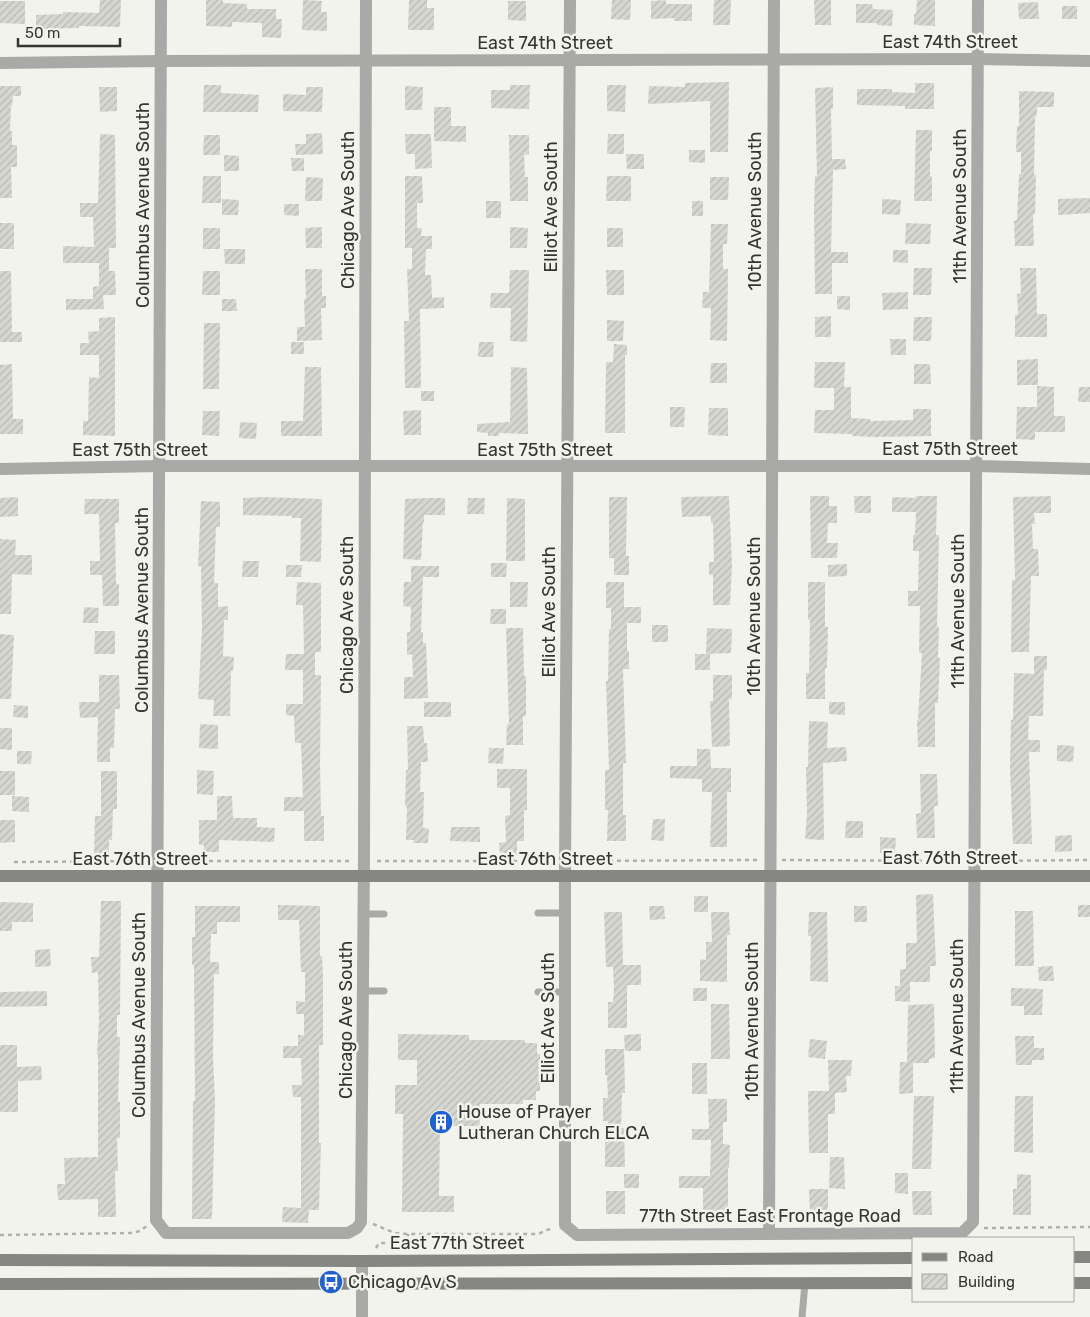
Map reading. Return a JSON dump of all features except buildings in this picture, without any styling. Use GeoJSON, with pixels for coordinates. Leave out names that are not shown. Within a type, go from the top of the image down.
{"type":"FeatureCollection","features":[{"type":"Feature","properties":{"kind":"street","name":"Columbus Avenue South"},"geometry":{"type":"LineString","coordinates":[[156,1220],[161,0]]}},
{"type":"Feature","properties":{"kind":"street","name":"Chicago Ave South"},"geometry":{"type":"LineString","coordinates":[[359,1225],[364,914],[366,0]]}},
{"type":"Feature","properties":{"kind":"street","name":"Elliot Ave South"},"geometry":{"type":"LineString","coordinates":[[565,1225],[570,0]]}},
{"type":"Feature","properties":{"kind":"street","name":"10th Avenue South"},"geometry":{"type":"LineString","coordinates":[[769,1233],[774,0]]}},
{"type":"Feature","properties":{"kind":"street","name":"11th Avenue South"},"geometry":{"type":"LineString","coordinates":[[973,1222],[978,0]]}},
{"type":"Feature","properties":{"kind":"street","name":"East 74th Street"},"geometry":{"type":"LineString","coordinates":[[0,63],[366,60],[978,59],[1090,61]]}},
{"type":"Feature","properties":{"kind":"street","name":"East 75th Street"},"geometry":{"type":"LineString","coordinates":[[0,469],[160,466],[976,466],[1090,469]]}},
{"type":"Feature","properties":{"kind":"street","name":"East 76th Street"},"geometry":{"type":"LineString","coordinates":[[0,876],[1090,876]]}},
{"type":"Feature","properties":{"kind":"street"},"geometry":{"type":"LineString","coordinates":[[156,1220],[166,1234],[348,1234],[359,1225]]}},
{"type":"Feature","properties":{"kind":"street","name":"77th Street East Frontage Road"},"geometry":{"type":"LineString","coordinates":[[565,1225],[577,1235],[962,1233],[973,1222]]}},
{"type":"Feature","properties":{"kind":"street"},"geometry":{"type":"LineString","coordinates":[[1075,1257],[1090,1257]]}},
{"type":"Feature","properties":{"kind":"street","name":"East 77th Street"},"geometry":{"type":"LineString","coordinates":[[0,1260],[362,1261],[912,1258]]}},
{"type":"Feature","properties":{"kind":"street"},"geometry":{"type":"LineString","coordinates":[[362,1261],[362,1317]]}},
{"type":"Feature","properties":{"kind":"street"},"geometry":{"type":"LineString","coordinates":[[1075,1283],[1090,1282]]}},
{"type":"Feature","properties":{"kind":"street"},"geometry":{"type":"LineString","coordinates":[[0,1284],[912,1283]]}},
{"type":"Feature","properties":{"kind":"lane"},"geometry":{"type":"LineString","coordinates":[[538,913],[565,913]]}},
{"type":"Feature","properties":{"kind":"lane"},"geometry":{"type":"LineString","coordinates":[[364,914],[384,914]]}},
{"type":"Feature","properties":{"kind":"lane"},"geometry":{"type":"LineString","coordinates":[[363,991],[384,991]]}},
{"type":"Feature","properties":{"kind":"lane"},"geometry":{"type":"LineString","coordinates":[[538,992],[565,992]]}},
{"type":"Feature","properties":{"kind":"lane"},"geometry":{"type":"LineString","coordinates":[[802,1317],[805,1283]]}},
{"type":"Feature","properties":{"kind":"path"},"geometry":{"type":"LineString","coordinates":[[578,861],[755,860]]}},
{"type":"Feature","properties":{"kind":"path"},"geometry":{"type":"LineString","coordinates":[[784,860],[963,861]]}},
{"type":"Feature","properties":{"kind":"path"},"geometry":{"type":"LineString","coordinates":[[985,861],[1090,860]]}},
{"type":"Feature","properties":{"kind":"path"},"geometry":{"type":"LineString","coordinates":[[10,862],[143,861]]}},
{"type":"Feature","properties":{"kind":"path"},"geometry":{"type":"LineString","coordinates":[[170,861],[348,861]]}},
{"type":"Feature","properties":{"kind":"path"},"geometry":{"type":"LineString","coordinates":[[373,861],[551,861]]}},
{"type":"Feature","properties":{"kind":"path"},"geometry":{"type":"LineString","coordinates":[[0,1235],[131,1233],[156,1220]]}},
{"type":"Feature","properties":{"kind":"path"},"geometry":{"type":"LineString","coordinates":[[359,1225],[368,1222],[395,1233],[408,1234],[538,1234],[550,1230],[556,1225],[565,1225]]}},
{"type":"Feature","properties":{"kind":"path"},"geometry":{"type":"LineString","coordinates":[[973,1222],[985,1228],[1090,1227]]}},
{"type":"Feature","properties":{"kind":"place","name":"House of Prayer Lutheran Church ELCA"},"geometry":{"type":"Point","coordinates":[441,1122]}},
{"type":"Feature","properties":{"kind":"place","name":"Chicago Av S"},"geometry":{"type":"Point","coordinates":[331,1282]}}]}
